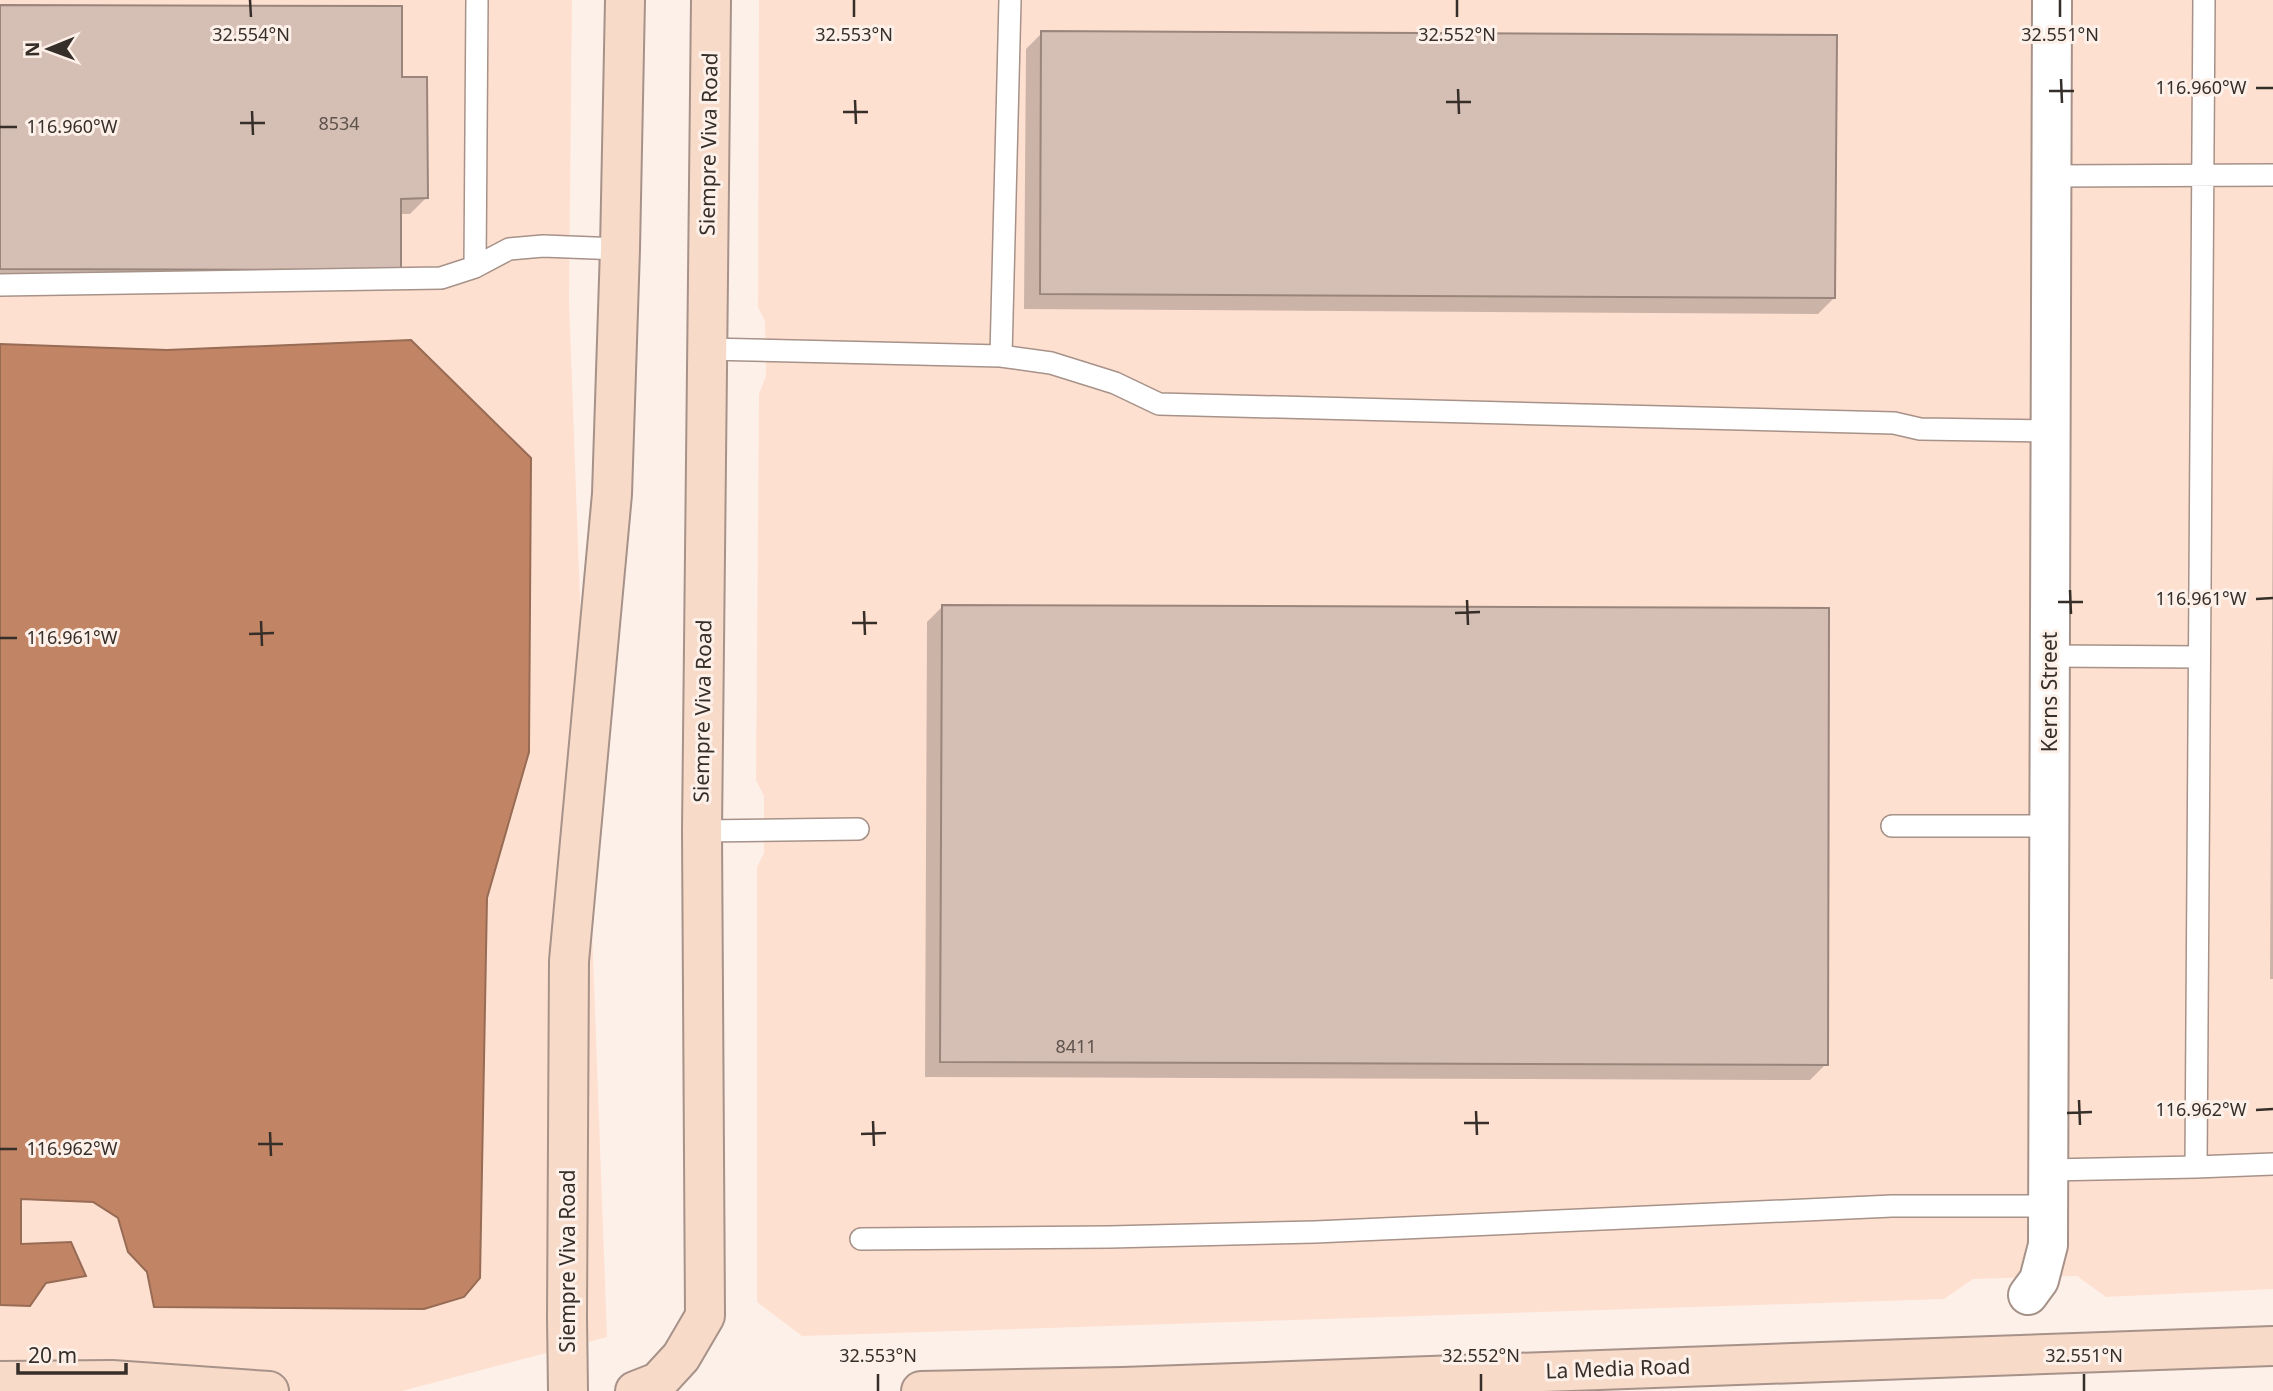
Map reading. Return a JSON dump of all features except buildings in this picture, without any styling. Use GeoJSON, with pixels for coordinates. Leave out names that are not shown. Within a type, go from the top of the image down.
{"type":"FeatureCollection","features":[{"type":"Feature","properties":{"kind":"main road","name":"Siempre Viva Road"},"geometry":{"type":"LineString","coordinates":[[568,1391],[569,961],[612,494],[625,0]]}},
{"type":"Feature","properties":{"kind":"main road","name":"Siempre Viva Road"},"geometry":{"type":"LineString","coordinates":[[635,1391],[658,1382],[681,1357],[705,1316],[702,831],[711,0]]}},
{"type":"Feature","properties":{"kind":"main road","name":"La Media Road"},"geometry":{"type":"LineString","coordinates":[[921,1391],[1122,1387],[2273,1346]]}},
{"type":"Feature","properties":{"kind":"main road"},"geometry":{"type":"LineString","coordinates":[[0,1381],[112,1380],[269,1391]]}},
{"type":"Feature","properties":{"kind":"street","name":"Kerns Street"},"geometry":{"type":"LineString","coordinates":[[2028,1295],[2039,1280],[2048,1245],[2052,0]]}},
{"type":"Feature","properties":{"kind":"lane"},"geometry":{"type":"LineString","coordinates":[[475,267],[477,0]]}},
{"type":"Feature","properties":{"kind":"lane"},"geometry":{"type":"LineString","coordinates":[[1001,356],[1010,0]]}},
{"type":"Feature","properties":{"kind":"lane"},"geometry":{"type":"LineString","coordinates":[[2196,1167],[2204,0]]}},
{"type":"Feature","properties":{"kind":"lane"},"geometry":{"type":"LineString","coordinates":[[2052,176],[2273,175]]}},
{"type":"Feature","properties":{"kind":"lane"},"geometry":{"type":"LineString","coordinates":[[0,285],[441,278],[475,267],[509,249],[543,246],[620,249]]}},
{"type":"Feature","properties":{"kind":"lane"},"geometry":{"type":"LineString","coordinates":[[707,349],[1001,356],[1064,367],[1115,383],[1159,404],[1894,423],[1920,429],[2050,431]]}},
{"type":"Feature","properties":{"kind":"lane"},"geometry":{"type":"LineString","coordinates":[[2050,656],[2199,657]]}},
{"type":"Feature","properties":{"kind":"lane"},"geometry":{"type":"LineString","coordinates":[[1892,826],[2050,826]]}},
{"type":"Feature","properties":{"kind":"lane"},"geometry":{"type":"LineString","coordinates":[[702,831],[859,829]]}},
{"type":"Feature","properties":{"kind":"lane"},"geometry":{"type":"LineString","coordinates":[[861,1239],[1315,1232],[1892,1206],[2049,1188],[2196,1167],[2273,1164]]}},
{"type":"Feature","properties":{"kind":"shaded area"},"geometry":{"type":"Polygon","coordinates":[[[0,0],[572,0],[569,300],[607,1337],[402,1391],[0,1391],[0,0]]]}},
{"type":"Feature","properties":{"kind":"shaded area"},"geometry":{"type":"Polygon","coordinates":[[[759,0],[2273,0],[2273,1289],[2106,1297],[2077,1276],[1973,1279],[1944,1299],[802,1336],[757,1302],[757,867],[764,853],[764,796],[756,780],[759,394],[766,376],[765,321],[758,307],[759,0]]]}},
{"type":"Feature","properties":{"kind":"shaded area"},"geometry":{"type":"Polygon","coordinates":[[[411,340],[531,458],[529,752],[487,898],[480,1278],[464,1297],[424,1309],[154,1307],[147,1272],[128,1252],[118,1218],[93,1202],[21,1199],[21,1244],[71,1242],[86,1276],[46,1283],[30,1306],[0,1305],[0,344],[167,350],[411,340]]]}}]}
